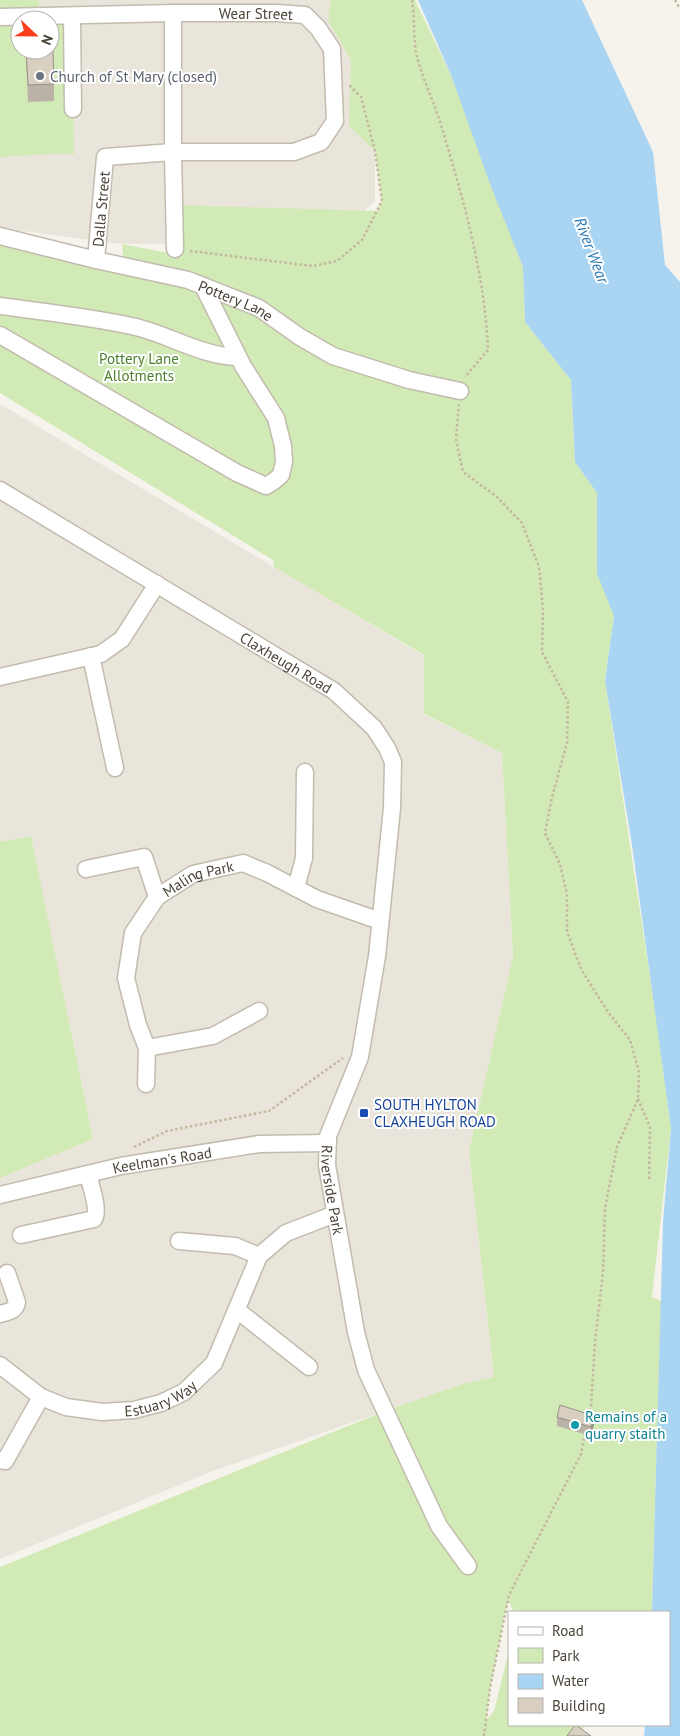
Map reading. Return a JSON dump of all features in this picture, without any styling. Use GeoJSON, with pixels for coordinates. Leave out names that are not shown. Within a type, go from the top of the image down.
{"type":"FeatureCollection","features":[{"type":"Feature","properties":{"kind":"street","name":"Wear Street"},"geometry":{"type":"LineString","coordinates":[[0,17],[72,16],[214,7],[305,15],[318,28],[332,49],[334,121],[321,142],[294,152],[173,152],[105,157]]}},
{"type":"Feature","properties":{"kind":"street"},"geometry":{"type":"LineString","coordinates":[[166,9],[173,152],[175,249]]}},
{"type":"Feature","properties":{"kind":"street"},"geometry":{"type":"LineString","coordinates":[[72,16],[74,110]]}},
{"type":"Feature","properties":{"kind":"street","name":"Dalla Street"},"geometry":{"type":"LineString","coordinates":[[96,260],[105,157]]}},
{"type":"Feature","properties":{"kind":"street","name":"Pottery Lane"},"geometry":{"type":"LineString","coordinates":[[0,236],[188,280],[259,308],[300,337],[333,356],[409,380],[460,391]]}},
{"type":"Feature","properties":{"kind":"street"},"geometry":{"type":"LineString","coordinates":[[0,335],[237,473],[266,486],[274,482],[280,475],[284,462],[283,446],[276,418],[238,357],[203,286]]}},
{"type":"Feature","properties":{"kind":"street"},"geometry":{"type":"LineString","coordinates":[[0,306],[75,316],[138,328],[206,353],[238,357]]}},
{"type":"Feature","properties":{"kind":"street","name":"Claxheugh Road"},"geometry":{"type":"LineString","coordinates":[[0,490],[334,690],[374,728],[387,748],[392,762]]}},
{"type":"Feature","properties":{"kind":"street"},"geometry":{"type":"LineString","coordinates":[[0,677],[101,654],[122,639],[157,584]]}},
{"type":"Feature","properties":{"kind":"street"},"geometry":{"type":"LineString","coordinates":[[91,656],[116,768]]}},
{"type":"Feature","properties":{"kind":"street","name":"Riverside Park"},"geometry":{"type":"LineString","coordinates":[[392,762],[392,808],[377,956],[363,1043],[360,1057],[328,1136],[327,1165],[356,1332],[366,1370],[438,1526],[468,1566]]}},
{"type":"Feature","properties":{"kind":"street"},"geometry":{"type":"LineString","coordinates":[[296,888],[304,858],[305,772]]}},
{"type":"Feature","properties":{"kind":"street","name":"Maling Park"},"geometry":{"type":"LineString","coordinates":[[86,869],[144,857],[157,897]]}},
{"type":"Feature","properties":{"kind":"street","name":"Maling Park"},"geometry":{"type":"LineString","coordinates":[[146,1084],[147,1048],[138,1025],[126,978],[133,934],[157,897],[193,874],[243,863],[267,873],[317,899],[380,921]]}},
{"type":"Feature","properties":{"kind":"street"},"geometry":{"type":"LineString","coordinates":[[147,1048],[213,1036],[259,1011]]}},
{"type":"Feature","properties":{"kind":"street","name":"Keelman's Road"},"geometry":{"type":"LineString","coordinates":[[0,1195],[121,1166],[259,1144],[328,1143]]}},
{"type":"Feature","properties":{"kind":"street"},"geometry":{"type":"LineString","coordinates":[[21,1235],[94,1219],[96,1209],[88,1174]]}},
{"type":"Feature","properties":{"kind":"street","name":"Estuary Way"},"geometry":{"type":"LineString","coordinates":[[0,1365],[41,1397],[66,1407],[102,1412],[134,1410],[162,1403],[184,1392],[214,1363],[259,1256],[286,1233],[335,1214]]}},
{"type":"Feature","properties":{"kind":"street"},"geometry":{"type":"LineString","coordinates":[[179,1241],[235,1246],[259,1256]]}},
{"type":"Feature","properties":{"kind":"street"},"geometry":{"type":"LineString","coordinates":[[0,1314],[13,1310],[17,1306],[7,1273]]}},
{"type":"Feature","properties":{"kind":"street"},"geometry":{"type":"LineString","coordinates":[[237,1310],[309,1367]]}},
{"type":"Feature","properties":{"kind":"street"},"geometry":{"type":"LineString","coordinates":[[0,1460],[5,1462],[41,1397]]}},
{"type":"Feature","properties":{"kind":"path"},"geometry":{"type":"LineString","coordinates":[[412,0],[416,55],[440,123],[470,230],[487,319],[488,350],[465,377],[460,391],[456,439],[464,472],[496,496],[522,523],[539,567],[543,610],[542,652],[568,702],[567,743],[544,833],[560,864],[567,894],[567,932],[582,972],[608,1012],[630,1040],[639,1072],[638,1099],[617,1147],[605,1208],[603,1272],[595,1342],[591,1406],[581,1454],[508,1595],[490,1688],[484,1736]]}},
{"type":"Feature","properties":{"kind":"path"},"geometry":{"type":"LineString","coordinates":[[675,0],[680,9]]}},
{"type":"Feature","properties":{"kind":"path"},"geometry":{"type":"LineString","coordinates":[[175,249],[313,266],[337,262],[362,240],[382,201],[375,151],[361,97],[333,69]]}},
{"type":"Feature","properties":{"kind":"path"},"geometry":{"type":"LineString","coordinates":[[121,1166],[127,1150],[167,1131],[269,1111],[363,1043]]}},
{"type":"Feature","properties":{"kind":"path"},"geometry":{"type":"LineString","coordinates":[[638,1099],[650,1126],[649,1179]]}},
{"type":"Feature","properties":{"kind":"shaded area"},"geometry":{"type":"Polygon","coordinates":[[[0,0],[364,0],[375,151],[375,201],[330,242],[122,244],[0,228],[0,0]]]}},
{"type":"Feature","properties":{"kind":"shaded area"},"geometry":{"type":"Polygon","coordinates":[[[0,404],[424,656],[424,715],[502,753],[513,956],[469,1151],[494,1377],[462,1384],[213,1471],[0,1559],[0,1178],[93,1139],[31,836],[0,842],[0,404]]]}},
{"type":"Feature","properties":{"kind":"green space"},"geometry":{"type":"Polygon","coordinates":[[[0,0],[39,0],[39,10],[10,10],[10,60],[60,60],[60,16],[72,16],[74,154],[0,157],[0,0]]]}},
{"type":"Feature","properties":{"kind":"green space","name":"Pottery Lane Allotments"},"geometry":{"type":"Polygon","coordinates":[[[331,0],[415,0],[451,75],[523,267],[525,322],[571,380],[575,462],[597,493],[597,574],[614,615],[605,681],[656,1016],[671,1128],[652,1297],[661,1301],[652,1611],[514,1611],[508,1600],[490,1688],[486,1721],[494,1711],[508,1654],[508,1726],[585,1726],[576,1736],[0,1736],[0,1567],[385,1411],[462,1384],[494,1377],[469,1151],[513,956],[502,753],[424,714],[424,655],[274,567],[273,560],[0,393],[0,236],[124,266],[122,244],[174,254],[174,205],[377,211],[382,201],[375,151],[349,126],[351,60],[328,20],[331,0]]]}},
{"type":"Feature","properties":{"kind":"green space"},"geometry":{"type":"Polygon","coordinates":[[[31,836],[93,1139],[0,1178],[0,842],[31,836]]]}},
{"type":"Feature","properties":{"kind":"water","name":"River Wear"},"geometry":{"type":"Polygon","coordinates":[[[418,0],[582,0],[653,152],[665,265],[680,282],[680,1736],[644,1736],[645,1726],[670,1726],[670,1611],[652,1611],[663,1222],[671,1128],[632,845],[605,681],[614,616],[597,574],[597,493],[575,462],[571,380],[525,322],[523,267],[490,184],[451,75],[418,0]]]}},
{"type":"Feature","properties":{"kind":"building"},"geometry":{"type":"Polygon","coordinates":[[[27,60],[53,60],[54,84],[28,85],[27,60]]]}},
{"type":"Feature","properties":{"kind":"building"},"geometry":{"type":"Polygon","coordinates":[[[560,1405],[594,1416],[591,1427],[557,1417],[560,1405]]]}},
{"type":"Feature","properties":{"kind":"building"},"geometry":{"type":"Polygon","coordinates":[[[574,1726],[577,1726],[591,1736],[567,1736],[574,1726]]]}},
{"type":"Feature","properties":{"kind":"place","name":"Church of St Mary (closed)"},"geometry":{"type":"Point","coordinates":[40,76]}},
{"type":"Feature","properties":{"kind":"place","name":"SOUTH HYLTON CLAXHEUGH ROAD"},"geometry":{"type":"Point","coordinates":[364,1113]}},
{"type":"Feature","properties":{"kind":"place","name":"Remains of a quarry staith"},"geometry":{"type":"Point","coordinates":[575,1425]}}]}
